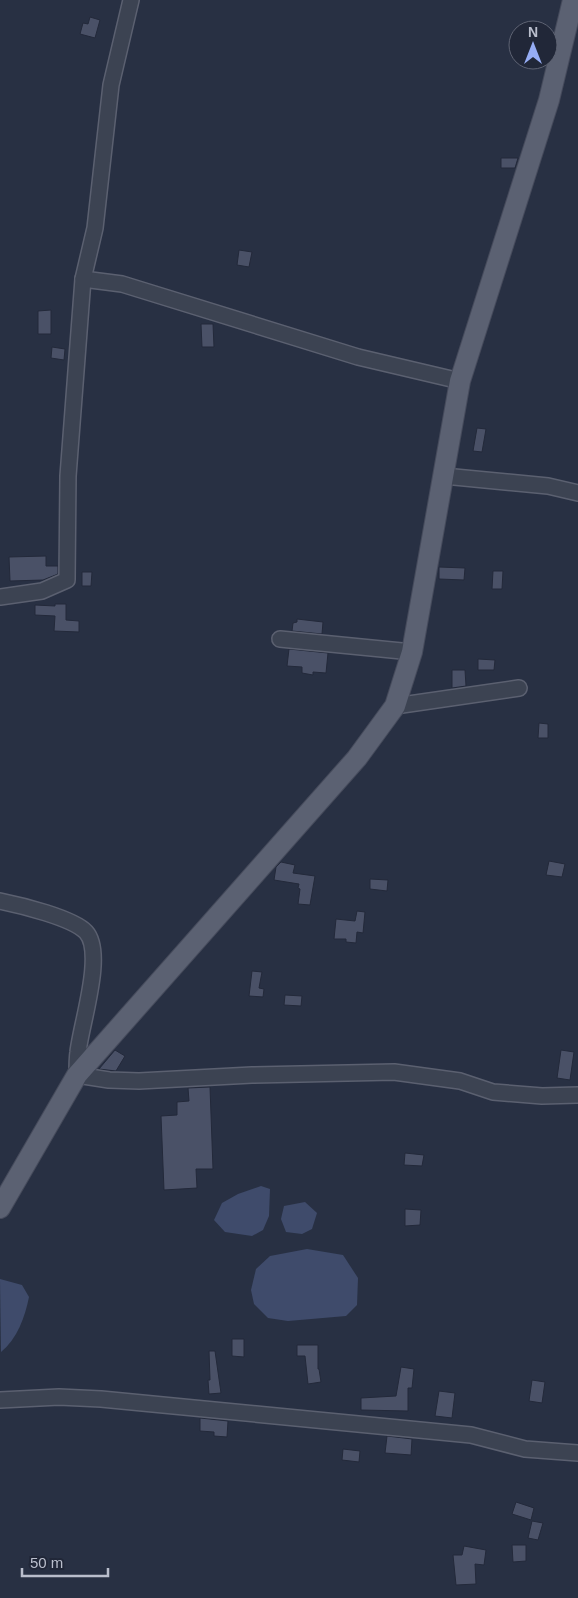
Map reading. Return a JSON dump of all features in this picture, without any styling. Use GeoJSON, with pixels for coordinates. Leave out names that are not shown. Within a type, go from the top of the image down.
{"type":"FeatureCollection","features":[{"type":"Feature","properties":{"kind":"main road"},"geometry":{"type":"LineString","coordinates":[[0,1208],[77,1075],[357,758],[395,706],[412,652],[460,381],[549,100],[573,0]]}},
{"type":"Feature","properties":{"kind":"street"},"geometry":{"type":"LineString","coordinates":[[0,597],[42,591],[67,580],[68,476],[83,279],[95,228],[111,85],[132,0]]}},
{"type":"Feature","properties":{"kind":"street"},"geometry":{"type":"LineString","coordinates":[[83,279],[122,284],[358,357],[460,381]]}},
{"type":"Feature","properties":{"kind":"street"},"geometry":{"type":"LineString","coordinates":[[444,476],[548,486],[578,493]]}},
{"type":"Feature","properties":{"kind":"street"},"geometry":{"type":"LineString","coordinates":[[280,639],[412,652]]}},
{"type":"Feature","properties":{"kind":"street"},"geometry":{"type":"LineString","coordinates":[[395,706],[519,688]]}},
{"type":"Feature","properties":{"kind":"street"},"geometry":{"type":"LineString","coordinates":[[0,901],[22,906],[74,924],[86,932],[93,944],[94,970],[78,1052],[77,1075],[109,1080],[140,1081],[252,1075],[394,1072],[460,1081],[493,1092],[542,1096],[578,1096]]}},
{"type":"Feature","properties":{"kind":"street"},"geometry":{"type":"LineString","coordinates":[[0,1400],[59,1397],[111,1400],[471,1434],[525,1448],[578,1453]]}},
{"type":"Feature","properties":{"kind":"water"},"geometry":{"type":"Polygon","coordinates":[[[261,1186],[270,1189],[269,1216],[263,1230],[252,1236],[225,1232],[214,1220],[222,1203],[238,1194],[261,1186]]]}},
{"type":"Feature","properties":{"kind":"water"},"geometry":{"type":"Polygon","coordinates":[[[305,1202],[317,1213],[312,1229],[302,1234],[286,1232],[281,1219],[284,1206],[305,1202]]]}},
{"type":"Feature","properties":{"kind":"water"},"geometry":{"type":"Polygon","coordinates":[[[307,1249],[343,1255],[358,1278],[357,1305],[346,1316],[288,1321],[268,1318],[254,1304],[251,1290],[256,1269],[270,1256],[307,1249]]]}},
{"type":"Feature","properties":{"kind":"water"},"geometry":{"type":"Polygon","coordinates":[[[0,1279],[22,1285],[29,1297],[20,1327],[12,1341],[1,1352],[0,1279]]]}},
{"type":"Feature","properties":{"kind":"building"},"geometry":{"type":"Polygon","coordinates":[[[90,17],[100,20],[95,38],[80,34],[83,23],[88,24],[90,17]]]}},
{"type":"Feature","properties":{"kind":"building"},"geometry":{"type":"Polygon","coordinates":[[[501,158],[518,158],[515,168],[501,168],[501,158]]]}},
{"type":"Feature","properties":{"kind":"building"},"geometry":{"type":"Polygon","coordinates":[[[239,250],[252,252],[249,267],[237,265],[239,250]]]}},
{"type":"Feature","properties":{"kind":"building"},"geometry":{"type":"Polygon","coordinates":[[[51,310],[51,334],[38,334],[38,311],[51,310]]]}},
{"type":"Feature","properties":{"kind":"building"},"geometry":{"type":"Polygon","coordinates":[[[201,324],[213,324],[214,347],[202,347],[201,324]]]}},
{"type":"Feature","properties":{"kind":"building"},"geometry":{"type":"Polygon","coordinates":[[[52,347],[65,349],[64,360],[51,358],[52,347]]]}},
{"type":"Feature","properties":{"kind":"building"},"geometry":{"type":"Polygon","coordinates":[[[477,428],[486,429],[482,452],[473,451],[477,428]]]}},
{"type":"Feature","properties":{"kind":"building"},"geometry":{"type":"Polygon","coordinates":[[[46,556],[46,566],[58,566],[58,574],[43,580],[10,581],[9,557],[46,556]]]}},
{"type":"Feature","properties":{"kind":"building"},"geometry":{"type":"Polygon","coordinates":[[[439,567],[465,568],[464,580],[439,579],[439,567]]]}},
{"type":"Feature","properties":{"kind":"building"},"geometry":{"type":"Polygon","coordinates":[[[493,571],[503,571],[502,589],[492,589],[493,571]]]}},
{"type":"Feature","properties":{"kind":"building"},"geometry":{"type":"Polygon","coordinates":[[[82,572],[92,572],[91,586],[82,586],[82,572]]]}},
{"type":"Feature","properties":{"kind":"building"},"geometry":{"type":"Polygon","coordinates":[[[55,604],[66,604],[66,620],[79,621],[79,632],[54,631],[55,616],[35,615],[35,605],[55,606],[55,604]]]}},
{"type":"Feature","properties":{"kind":"building"},"geometry":{"type":"Polygon","coordinates":[[[297,619],[323,622],[322,634],[292,631],[293,623],[297,622],[297,619]]]}},
{"type":"Feature","properties":{"kind":"building"},"geometry":{"type":"Polygon","coordinates":[[[289,649],[328,653],[326,673],[313,672],[313,675],[302,673],[302,667],[287,666],[289,649]]]}},
{"type":"Feature","properties":{"kind":"building"},"geometry":{"type":"Polygon","coordinates":[[[478,659],[495,660],[494,670],[478,670],[478,659]]]}},
{"type":"Feature","properties":{"kind":"building"},"geometry":{"type":"Polygon","coordinates":[[[452,670],[465,670],[466,686],[452,688],[452,670]]]}},
{"type":"Feature","properties":{"kind":"building"},"geometry":{"type":"Polygon","coordinates":[[[539,723],[548,724],[548,738],[538,738],[539,723]]]}},
{"type":"Feature","properties":{"kind":"building"},"geometry":{"type":"Polygon","coordinates":[[[549,861],[565,864],[562,877],[546,875],[549,861]]]}},
{"type":"Feature","properties":{"kind":"building"},"geometry":{"type":"Polygon","coordinates":[[[281,862],[295,865],[293,873],[315,876],[310,905],[298,904],[299,884],[274,880],[276,867],[281,862]]]}},
{"type":"Feature","properties":{"kind":"building"},"geometry":{"type":"Polygon","coordinates":[[[370,879],[388,880],[387,891],[370,889],[370,879]]]}},
{"type":"Feature","properties":{"kind":"building"},"geometry":{"type":"Polygon","coordinates":[[[357,911],[365,912],[363,933],[357,932],[356,943],[346,942],[346,939],[334,939],[336,919],[355,921],[357,911]]]}},
{"type":"Feature","properties":{"kind":"building"},"geometry":{"type":"Polygon","coordinates":[[[252,971],[262,972],[259,988],[264,989],[263,997],[249,996],[252,971]]]}},
{"type":"Feature","properties":{"kind":"building"},"geometry":{"type":"Polygon","coordinates":[[[285,995],[302,996],[301,1006],[284,1005],[285,995]]]}},
{"type":"Feature","properties":{"kind":"building"},"geometry":{"type":"Polygon","coordinates":[[[115,1050],[125,1056],[116,1071],[99,1069],[115,1050]]]}},
{"type":"Feature","properties":{"kind":"building"},"geometry":{"type":"Polygon","coordinates":[[[561,1050],[574,1052],[570,1080],[557,1078],[561,1050]]]}},
{"type":"Feature","properties":{"kind":"building"},"geometry":{"type":"Polygon","coordinates":[[[210,1087],[213,1169],[196,1169],[197,1188],[164,1190],[161,1116],[177,1115],[177,1102],[189,1101],[188,1088],[210,1087]]]}},
{"type":"Feature","properties":{"kind":"building"},"geometry":{"type":"Polygon","coordinates":[[[405,1153],[424,1155],[422,1166],[404,1165],[405,1153]]]}},
{"type":"Feature","properties":{"kind":"building"},"geometry":{"type":"Polygon","coordinates":[[[405,1209],[421,1210],[420,1225],[405,1226],[405,1209]]]}},
{"type":"Feature","properties":{"kind":"building"},"geometry":{"type":"Polygon","coordinates":[[[232,1339],[244,1339],[244,1357],[232,1356],[232,1339]]]}},
{"type":"Feature","properties":{"kind":"building"},"geometry":{"type":"Polygon","coordinates":[[[297,1345],[318,1345],[318,1369],[321,1382],[308,1384],[305,1356],[297,1356],[297,1345]]]}},
{"type":"Feature","properties":{"kind":"building"},"geometry":{"type":"Polygon","coordinates":[[[209,1351],[215,1351],[221,1393],[209,1394],[209,1351]]]}},
{"type":"Feature","properties":{"kind":"building"},"geometry":{"type":"Polygon","coordinates":[[[401,1367],[414,1369],[412,1388],[408,1388],[408,1411],[361,1410],[361,1398],[396,1396],[401,1367]]]}},
{"type":"Feature","properties":{"kind":"building"},"geometry":{"type":"Polygon","coordinates":[[[532,1380],[545,1382],[542,1403],[529,1401],[532,1380]]]}},
{"type":"Feature","properties":{"kind":"building"},"geometry":{"type":"Polygon","coordinates":[[[439,1391],[455,1393],[452,1418],[435,1416],[439,1391]]]}},
{"type":"Feature","properties":{"kind":"building"},"geometry":{"type":"Polygon","coordinates":[[[200,1418],[228,1421],[227,1437],[214,1436],[214,1432],[200,1431],[200,1418]]]}},
{"type":"Feature","properties":{"kind":"building"},"geometry":{"type":"Polygon","coordinates":[[[387,1436],[412,1439],[411,1455],[385,1453],[387,1436]]]}},
{"type":"Feature","properties":{"kind":"building"},"geometry":{"type":"Polygon","coordinates":[[[343,1449],[360,1451],[359,1462],[342,1460],[343,1449]]]}},
{"type":"Feature","properties":{"kind":"building"},"geometry":{"type":"Polygon","coordinates":[[[516,1502],[534,1508],[531,1520],[512,1514],[516,1502]]]}},
{"type":"Feature","properties":{"kind":"building"},"geometry":{"type":"Polygon","coordinates":[[[532,1521],[543,1523],[538,1540],[528,1538],[532,1521]]]}},
{"type":"Feature","properties":{"kind":"building"},"geometry":{"type":"Polygon","coordinates":[[[512,1545],[526,1545],[526,1561],[513,1562],[512,1545]]]}},
{"type":"Feature","properties":{"kind":"building"},"geometry":{"type":"Polygon","coordinates":[[[464,1546],[486,1550],[484,1565],[475,1564],[476,1584],[456,1585],[453,1555],[462,1555],[464,1546]]]}}]}
